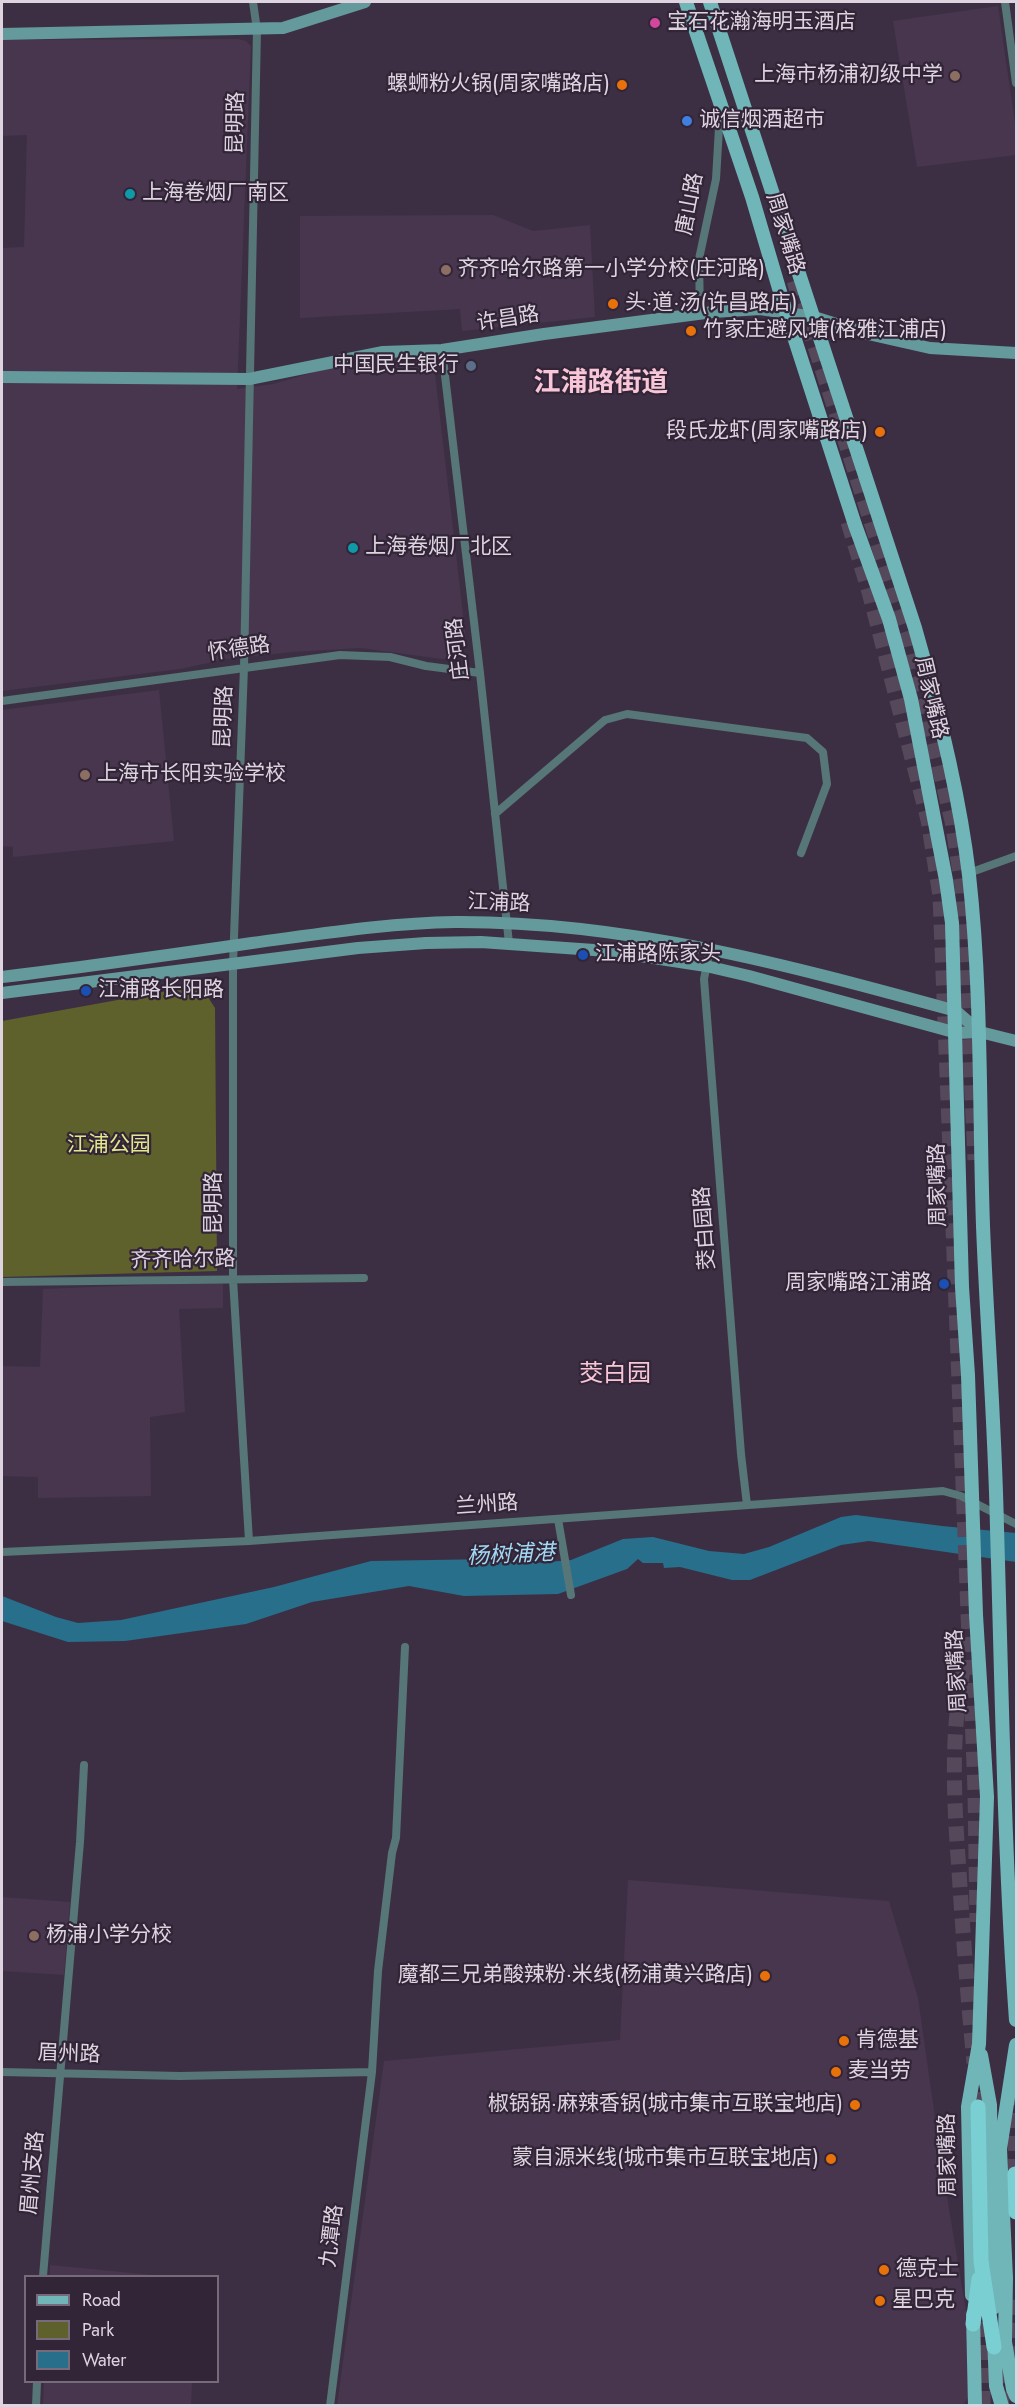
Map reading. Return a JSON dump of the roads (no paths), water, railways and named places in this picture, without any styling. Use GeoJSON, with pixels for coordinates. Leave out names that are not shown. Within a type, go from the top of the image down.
{"type":"FeatureCollection","features":[{"type":"Feature","properties":{"kind":"highway"},"geometry":{"type":"LineString","coordinates":[[978,2107],[981,2261],[994,2347]]}},
{"type":"Feature","properties":{"kind":"highway"},"geometry":{"type":"LineString","coordinates":[[1015,2174],[1017,2212]]}},
{"type":"Feature","properties":{"kind":"highway"},"geometry":{"type":"LineString","coordinates":[[973,2324],[981,2261]]}},
{"type":"Feature","properties":{"kind":"main road"},"geometry":{"type":"LineString","coordinates":[[2,34],[283,28],[365,2]]}},
{"type":"Feature","properties":{"kind":"main road","name":"周家嘴路"},"geometry":{"type":"LineString","coordinates":[[686,2],[752,197],[786,312],[855,525],[888,619],[911,699],[946,880],[952,923],[963,1287],[974,1560],[987,1797],[979,2044],[968,2107],[975,2406]]}},
{"type":"Feature","properties":{"kind":"main road","name":"周家嘴路"},"geometry":{"type":"LineString","coordinates":[[710,2],[915,627],[952,777],[969,873],[980,1032],[983,1220],[997,1523],[1005,1798],[1016,2011]]}},
{"type":"Feature","properties":{"kind":"main road","name":"许昌路"},"geometry":{"type":"LineString","coordinates":[[2,377],[249,379],[383,352],[442,350],[544,334],[700,314],[760,309],[814,317],[912,345],[1017,353]]}},
{"type":"Feature","properties":{"kind":"main road","name":"江浦路"},"geometry":{"type":"LineString","coordinates":[[2,976],[359,928],[421,923],[507,923],[620,933],[710,949],[858,984],[956,1011],[980,1032]]}},
{"type":"Feature","properties":{"kind":"main road","name":"江浦路"},"geometry":{"type":"LineString","coordinates":[[2,993],[384,945],[509,944],[608,951],[706,966],[957,1033],[980,1032],[1017,1041]]}},
{"type":"Feature","properties":{"kind":"main road"},"geometry":{"type":"LineString","coordinates":[[979,2044],[990,2105],[994,2347],[996,2386],[1002,2406]]}},
{"type":"Feature","properties":{"kind":"main road"},"geometry":{"type":"LineString","coordinates":[[1017,2044],[999,2149],[1006,2278],[1005,2342],[1013,2389],[1017,2396]]}},
{"type":"Feature","properties":{"kind":"street","name":"昆明路"},"geometry":{"type":"LineString","coordinates":[[249,1541],[233,1279],[233,964],[244,667],[257,30],[253,2]]}},
{"type":"Feature","properties":{"kind":"street"},"geometry":{"type":"LineString","coordinates":[[1005,2],[1017,83]]}},
{"type":"Feature","properties":{"kind":"street","name":"唐山路"},"geometry":{"type":"LineString","coordinates":[[700,314],[699,260],[716,179],[720,102]]}},
{"type":"Feature","properties":{"kind":"street","name":"庄河路"},"geometry":{"type":"LineString","coordinates":[[442,350],[509,944]]}},
{"type":"Feature","properties":{"kind":"street","name":"怀德路"},"geometry":{"type":"LineString","coordinates":[[2,701],[340,655],[370,655],[480,673]]}},
{"type":"Feature","properties":{"kind":"street"},"geometry":{"type":"LineString","coordinates":[[495,814],[605,720],[627,714],[766,731],[807,738],[823,752],[827,784],[801,853]]}},
{"type":"Feature","properties":{"kind":"street"},"geometry":{"type":"LineString","coordinates":[[969,873],[1017,856]]}},
{"type":"Feature","properties":{"kind":"street","name":"茭白园路"},"geometry":{"type":"LineString","coordinates":[[710,949],[704,979],[741,1454],[747,1505]]}},
{"type":"Feature","properties":{"kind":"street","name":"齐齐哈尔路"},"geometry":{"type":"LineString","coordinates":[[2,1282],[364,1278]]}},
{"type":"Feature","properties":{"kind":"street","name":"兰州路"},"geometry":{"type":"LineString","coordinates":[[2,1552],[249,1541],[943,1491],[972,1501],[997,1523],[1017,1524]]}},
{"type":"Feature","properties":{"kind":"street"},"geometry":{"type":"LineString","coordinates":[[558,1519],[571,1595]]}},
{"type":"Feature","properties":{"kind":"street","name":"九潭路"},"geometry":{"type":"LineString","coordinates":[[330,2406],[372,2072],[378,1971],[392,1853],[396,1838],[405,1647]]}},
{"type":"Feature","properties":{"kind":"street","name":"眉州支路"},"geometry":{"type":"LineString","coordinates":[[44,2275],[80,1842],[84,1764]]}},
{"type":"Feature","properties":{"kind":"street","name":"眉州路"},"geometry":{"type":"LineString","coordinates":[[2,2072],[136,2075],[372,2072]]}},
{"type":"Feature","properties":{"kind":"street"},"geometry":{"type":"LineString","coordinates":[[36,2406],[37,2383]]}},
{"type":"Feature","properties":{"kind":"water","name":"杨树浦港"},"geometry":{"type":"Polygon","coordinates":[[[856,1515],[1016,1533],[1016,1562],[869,1541],[841,1545],[750,1580],[732,1580],[680,1567],[664,1568],[663,1563],[643,1563],[638,1559],[627,1569],[558,1594],[464,1596],[409,1586],[312,1602],[246,1624],[125,1641],[68,1642],[2,1621],[2,1596],[78,1623],[121,1620],[274,1587],[371,1561],[494,1559],[537,1563],[571,1560],[623,1539],[653,1537],[709,1551],[744,1554],[769,1547],[841,1517],[856,1515]]]}},
{"type":"Feature","properties":{"kind":"tunnel"},"geometry":{"type":"LineString","coordinates":[[794,281],[906,632],[952,821],[962,887],[975,1160]]}},
{"type":"Feature","properties":{"kind":"tunnel"},"geometry":{"type":"LineString","coordinates":[[848,522],[869,592],[928,820],[940,896],[975,1791],[977,1922]]}},
{"type":"Feature","properties":{"kind":"tunnel"},"geometry":{"type":"LineString","coordinates":[[964,1666],[955,1743],[955,1794],[962,1919],[974,2063]]}},
{"type":"Feature","properties":{"kind":"tunnel"},"geometry":{"type":"LineString","coordinates":[[980,2069],[981,2120]]}},
{"type":"Feature","properties":{"kind":"tunnel"},"geometry":{"type":"LineString","coordinates":[[1015,2174],[1016,2072]]}},
{"type":"Feature","properties":{"kind":"tunnel"},"geometry":{"type":"LineString","coordinates":[[1001,2406],[1016,2292]]}},
{"type":"Feature","properties":{"kind":"tunnel"},"geometry":{"type":"LineString","coordinates":[[983,2406],[984,2309]]}},
{"type":"Feature","properties":{"kind":"place","name":"宝石花瀚海明玉酒店"},"geometry":{"type":"Point","coordinates":[655,23]}},
{"type":"Feature","properties":{"kind":"place","name":"上海市杨浦初级中学"},"geometry":{"type":"Point","coordinates":[955,76]}},
{"type":"Feature","properties":{"kind":"place","name":"螺蛳粉火锅(周家嘴路店)"},"geometry":{"type":"Point","coordinates":[622,85]}},
{"type":"Feature","properties":{"kind":"place","name":"诚信烟酒超市"},"geometry":{"type":"Point","coordinates":[687,121]}},
{"type":"Feature","properties":{"kind":"place","name":"上海卷烟厂南区"},"geometry":{"type":"Point","coordinates":[130,194]}},
{"type":"Feature","properties":{"kind":"place","name":"齐齐哈尔路第一小学分校(庄河路)"},"geometry":{"type":"Point","coordinates":[446,270]}},
{"type":"Feature","properties":{"kind":"place","name":"头·道·汤(许昌路店)"},"geometry":{"type":"Point","coordinates":[613,304]}},
{"type":"Feature","properties":{"kind":"place","name":"竹家庄避风塘(格雅江浦店)"},"geometry":{"type":"Point","coordinates":[691,331]}},
{"type":"Feature","properties":{"kind":"place","name":"中国民生银行"},"geometry":{"type":"Point","coordinates":[471,366]}},
{"type":"Feature","properties":{"kind":"place","name":"段氏龙虾(周家嘴路店)"},"geometry":{"type":"Point","coordinates":[880,432]}},
{"type":"Feature","properties":{"kind":"place","name":"上海卷烟厂北区"},"geometry":{"type":"Point","coordinates":[353,548]}},
{"type":"Feature","properties":{"kind":"place","name":"上海市长阳实验学校"},"geometry":{"type":"Point","coordinates":[85,775]}},
{"type":"Feature","properties":{"kind":"place","name":"江浦路陈家头"},"geometry":{"type":"Point","coordinates":[583,955]}},
{"type":"Feature","properties":{"kind":"place","name":"江浦路长阳路"},"geometry":{"type":"Point","coordinates":[86,991]}},
{"type":"Feature","properties":{"kind":"place","name":"周家嘴路江浦路"},"geometry":{"type":"Point","coordinates":[944,1284]}},
{"type":"Feature","properties":{"kind":"place","name":"杨浦小学分校"},"geometry":{"type":"Point","coordinates":[34,1936]}},
{"type":"Feature","properties":{"kind":"place","name":"魔都三兄弟酸辣粉·米线(杨浦黄兴路店)"},"geometry":{"type":"Point","coordinates":[765,1976]}},
{"type":"Feature","properties":{"kind":"place","name":"肯德基"},"geometry":{"type":"Point","coordinates":[844,2041]}},
{"type":"Feature","properties":{"kind":"place","name":"麦当劳"},"geometry":{"type":"Point","coordinates":[836,2072]}},
{"type":"Feature","properties":{"kind":"place","name":"椒锅锅·麻辣香锅(城市集市互联宝地店)"},"geometry":{"type":"Point","coordinates":[855,2105]}},
{"type":"Feature","properties":{"kind":"place","name":"蒙自源米线(城市集市互联宝地店)"},"geometry":{"type":"Point","coordinates":[831,2159]}},
{"type":"Feature","properties":{"kind":"place","name":"德克士"},"geometry":{"type":"Point","coordinates":[884,2270]}},
{"type":"Feature","properties":{"kind":"place","name":"星巴克"},"geometry":{"type":"Point","coordinates":[880,2301]}},
{"type":"Feature","properties":{"kind":"district","name":"江浦路街道"},"geometry":{"type":"Point","coordinates":[601,384]}},
{"type":"Feature","properties":{"kind":"district","name":"茭白园"},"geometry":{"type":"Point","coordinates":[615,1375]}},
{"type":"Feature","properties":{"kind":"park label","name":"江浦公园"},"geometry":{"type":"Point","coordinates":[109,1146]}}]}
